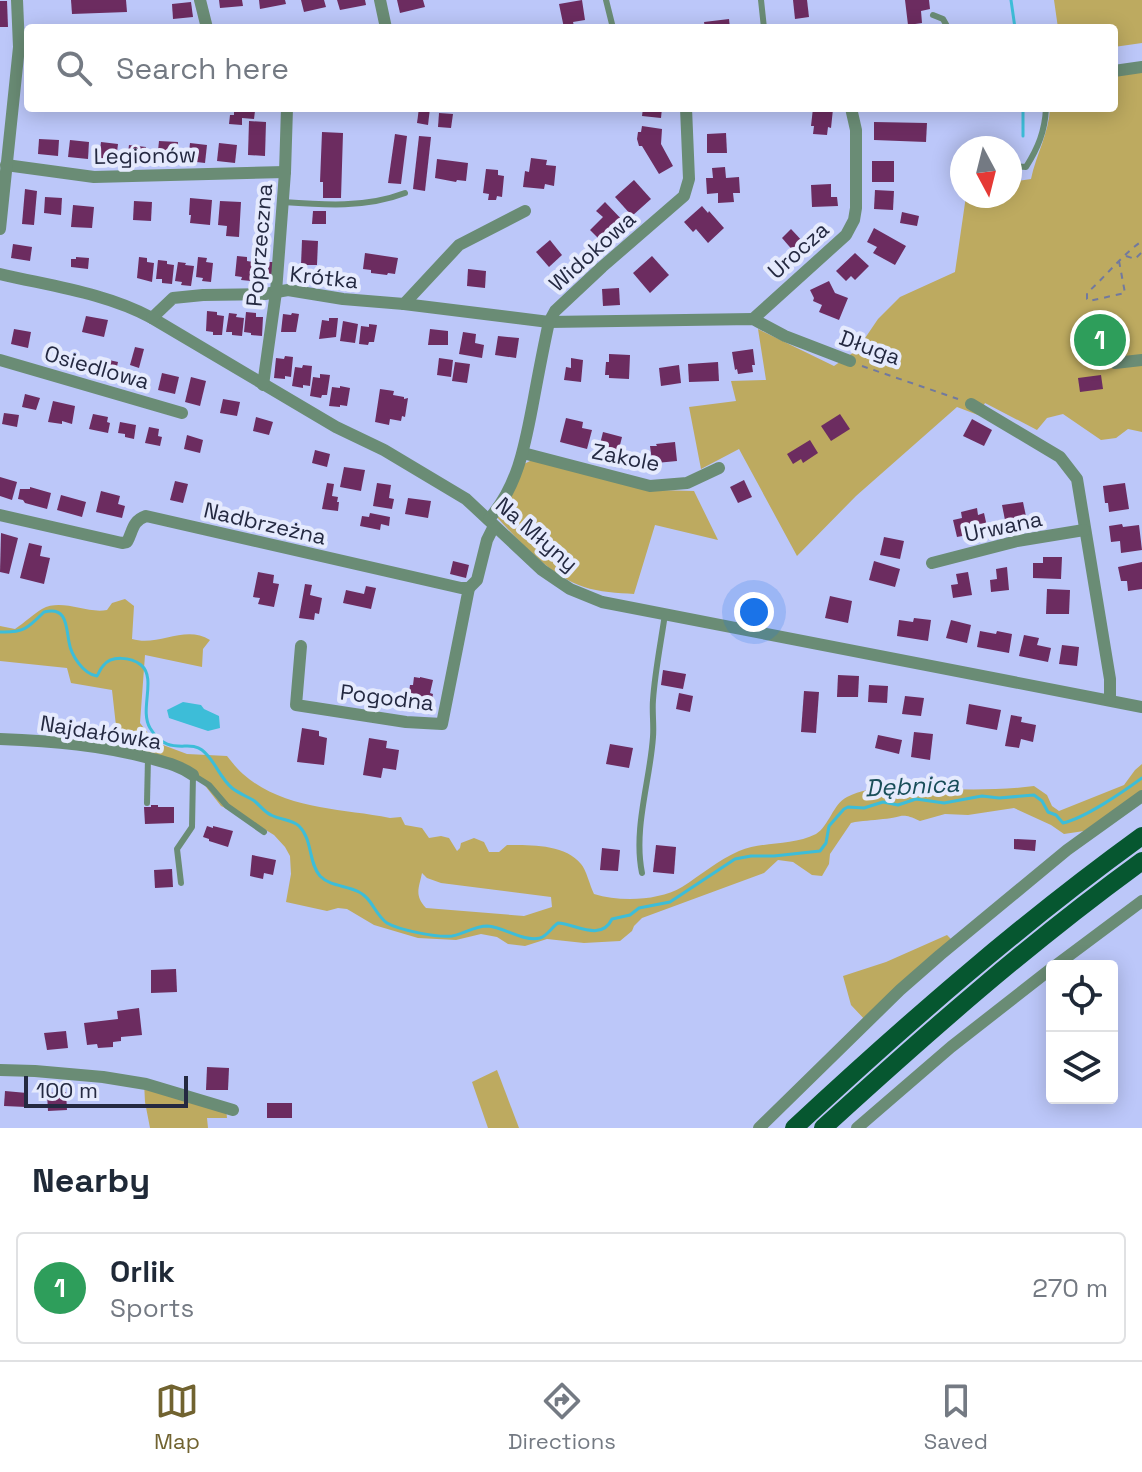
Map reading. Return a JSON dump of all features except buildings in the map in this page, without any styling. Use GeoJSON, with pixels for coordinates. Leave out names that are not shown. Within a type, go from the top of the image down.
{"type":"FeatureCollection","features":[{"type":"Feature","properties":{"kind":"main road"},"geometry":{"type":"LineString","coordinates":[[794,1128],[992,952],[1142,836]]}},
{"type":"Feature","properties":{"kind":"main road"},"geometry":{"type":"LineString","coordinates":[[823,1128],[1007,964],[1142,861]]}},
{"type":"Feature","properties":{"kind":"street"},"geometry":{"type":"LineString","coordinates":[[0,229],[23,42],[17,0]]}},
{"type":"Feature","properties":{"kind":"street"},"geometry":{"type":"LineString","coordinates":[[200,0],[206,24]]}},
{"type":"Feature","properties":{"kind":"street"},"geometry":{"type":"LineString","coordinates":[[380,0],[385,24]]}},
{"type":"Feature","properties":{"kind":"street"},"geometry":{"type":"LineString","coordinates":[[1118,70],[1142,67]]}},
{"type":"Feature","properties":{"kind":"street","name":"Poprzeczna"},"geometry":{"type":"LineString","coordinates":[[263,385],[276,292],[287,112]]}},
{"type":"Feature","properties":{"kind":"street","name":"Widokowa"},"geometry":{"type":"LineString","coordinates":[[492,522],[512,484],[523,453],[549,322],[555,311],[602,267],[684,196],[689,179],[686,112]]}},
{"type":"Feature","properties":{"kind":"street","name":"Urocza"},"geometry":{"type":"LineString","coordinates":[[753,319],[846,235],[854,220],[856,130],[852,112]]}},
{"type":"Feature","properties":{"kind":"street","name":"Legionów"},"geometry":{"type":"LineString","coordinates":[[6,165],[94,177],[285,172]]}},
{"type":"Feature","properties":{"kind":"street"},"geometry":{"type":"LineString","coordinates":[[404,304],[459,245],[525,211]]}},
{"type":"Feature","properties":{"kind":"street","name":"Na Młyny"},"geometry":{"type":"LineString","coordinates":[[0,274],[132,307],[466,499],[542,570],[570,589],[602,602],[1142,707]]}},
{"type":"Feature","properties":{"kind":"street","name":"Krótka"},"geometry":{"type":"LineString","coordinates":[[152,318],[173,298],[288,290],[404,304]]}},
{"type":"Feature","properties":{"kind":"street","name":"Długa"},"geometry":{"type":"LineString","coordinates":[[404,304],[549,322],[753,319],[785,336],[850,361]]}},
{"type":"Feature","properties":{"kind":"street","name":"Osiedlowa"},"geometry":{"type":"LineString","coordinates":[[0,360],[182,413]]}},
{"type":"Feature","properties":{"kind":"street"},"geometry":{"type":"LineString","coordinates":[[1115,363],[1142,360]]}},
{"type":"Feature","properties":{"kind":"street"},"geometry":{"type":"LineString","coordinates":[[971,404],[1060,457],[1077,479],[1110,679],[1110,699]]}},
{"type":"Feature","properties":{"kind":"street","name":"Zakole"},"geometry":{"type":"LineString","coordinates":[[523,453],[650,486],[687,483],[719,468]]}},
{"type":"Feature","properties":{"kind":"street","name":"Nadbrzeżna"},"geometry":{"type":"LineString","coordinates":[[0,515],[122,543],[127,542],[138,519],[146,516],[469,588]]}},
{"type":"Feature","properties":{"kind":"street"},"geometry":{"type":"LineString","coordinates":[[469,588],[477,580],[492,522]]}},
{"type":"Feature","properties":{"kind":"street","name":"Urwana"},"geometry":{"type":"LineString","coordinates":[[932,563],[1017,541],[1084,530]]}},
{"type":"Feature","properties":{"kind":"street","name":"Pogodna"},"geometry":{"type":"LineString","coordinates":[[301,646],[296,705],[406,722],[442,724],[469,588]]}},
{"type":"Feature","properties":{"kind":"street","name":"Najdałówka"},"geometry":{"type":"LineString","coordinates":[[0,739],[57,742],[127,752],[182,767],[193,775]]}},
{"type":"Feature","properties":{"kind":"street"},"geometry":{"type":"LineString","coordinates":[[759,1128],[940,955],[1067,850],[1142,796]]}},
{"type":"Feature","properties":{"kind":"street"},"geometry":{"type":"LineString","coordinates":[[1063,960],[1142,901]]}},
{"type":"Feature","properties":{"kind":"street"},"geometry":{"type":"LineString","coordinates":[[857,1128],[951,1047],[1046,973]]}},
{"type":"Feature","properties":{"kind":"street"},"geometry":{"type":"LineString","coordinates":[[0,1070],[90,1076],[146,1084],[233,1110]]}},
{"type":"Feature","properties":{"kind":"lane"},"geometry":{"type":"LineString","coordinates":[[606,0],[612,24]]}},
{"type":"Feature","properties":{"kind":"lane"},"geometry":{"type":"LineString","coordinates":[[761,0],[764,24]]}},
{"type":"Feature","properties":{"kind":"lane"},"geometry":{"type":"LineString","coordinates":[[933,15],[943,19],[946,24]]}},
{"type":"Feature","properties":{"kind":"lane"},"geometry":{"type":"LineString","coordinates":[[1022,167],[1026,167],[1036,151],[1043,134],[1046,112]]}},
{"type":"Feature","properties":{"kind":"lane"},"geometry":{"type":"LineString","coordinates":[[283,202],[329,206],[385,201],[405,193]]}},
{"type":"Feature","properties":{"kind":"lane"},"geometry":{"type":"LineString","coordinates":[[642,873],[640,834],[654,735],[655,678],[665,614]]}},
{"type":"Feature","properties":{"kind":"lane"},"geometry":{"type":"LineString","coordinates":[[147,803],[148,758]]}},
{"type":"Feature","properties":{"kind":"lane"},"geometry":{"type":"LineString","coordinates":[[193,775],[209,785],[227,806],[264,832]]}},
{"type":"Feature","properties":{"kind":"lane"},"geometry":{"type":"LineString","coordinates":[[181,883],[177,849],[192,827],[193,775]]}},
{"type":"Feature","properties":{"kind":"path"},"geometry":{"type":"LineString","coordinates":[[1119,261],[1125,293],[1089,301],[1087,293],[1119,261],[1142,241]]}},
{"type":"Feature","properties":{"kind":"path"},"geometry":{"type":"LineString","coordinates":[[1125,256],[1135,259],[1142,252]]}},
{"type":"Feature","properties":{"kind":"path","name":"Długa"},"geometry":{"type":"LineString","coordinates":[[850,361],[971,404]]}},
{"type":"Feature","properties":{"kind":"shaded area"},"geometry":{"type":"Polygon","coordinates":[[[1054,0],[1142,0],[1142,43],[1118,46],[1118,24],[1057,24],[1054,0]]]}},
{"type":"Feature","properties":{"kind":"shaded area"},"geometry":{"type":"Polygon","coordinates":[[[1142,71],[1142,432],[1128,429],[1116,438],[1101,440],[1063,414],[1047,418],[1037,430],[985,403],[978,415],[957,407],[856,496],[797,556],[739,449],[701,469],[689,407],[736,401],[731,381],[766,380],[758,329],[834,366],[857,350],[878,319],[900,297],[955,272],[964,208],[1022,208],[1022,180],[1031,179],[1049,112],[1118,112],[1118,75],[1142,71]]]}},
{"type":"Feature","properties":{"kind":"shaded area"},"geometry":{"type":"Polygon","coordinates":[[[534,459],[658,490],[694,491],[718,540],[655,525],[634,594],[596,590],[571,582],[536,557],[496,516],[522,465],[534,459]]]}},
{"type":"Feature","properties":{"kind":"shaded area"},"geometry":{"type":"Polygon","coordinates":[[[125,599],[134,606],[132,639],[142,641],[191,634],[210,640],[203,649],[202,667],[145,655],[140,723],[155,742],[187,754],[227,756],[259,786],[294,801],[390,818],[401,817],[405,825],[422,828],[429,838],[449,838],[457,851],[461,843],[474,838],[484,842],[489,852],[499,852],[507,845],[557,849],[581,864],[594,894],[604,897],[639,899],[662,895],[682,887],[739,851],[807,838],[824,826],[842,800],[866,790],[1034,786],[1047,795],[1052,806],[1059,811],[1124,785],[1142,764],[1142,791],[1084,831],[1064,834],[1014,808],[968,815],[945,814],[920,821],[905,816],[851,823],[830,854],[829,864],[822,876],[812,875],[793,862],[778,860],[764,873],[642,918],[620,941],[584,943],[547,939],[525,946],[508,944],[497,937],[481,934],[456,940],[418,938],[374,925],[347,909],[327,911],[286,902],[291,874],[290,856],[285,847],[274,835],[221,806],[199,778],[118,744],[112,690],[71,683],[67,668],[0,661],[0,626],[15,629],[50,606],[99,611],[107,610],[112,603],[125,599]],[[422,873],[418,891],[426,908],[524,916],[552,907],[551,897],[441,883],[422,873]]]}},
{"type":"Feature","properties":{"kind":"shaded area"},"geometry":{"type":"Polygon","coordinates":[[[183,702],[201,705],[219,716],[220,728],[208,731],[169,718],[167,710],[183,702]]]}},
{"type":"Feature","properties":{"kind":"shaded area"},"geometry":{"type":"Polygon","coordinates":[[[947,935],[954,942],[867,1022],[851,1005],[843,976],[886,962],[947,935]]]}},
{"type":"Feature","properties":{"kind":"shaded area"},"geometry":{"type":"Polygon","coordinates":[[[497,1070],[519,1128],[488,1128],[472,1082],[497,1070]]]}},
{"type":"Feature","properties":{"kind":"shaded area"},"geometry":{"type":"Polygon","coordinates":[[[144,1082],[226,1108],[227,1118],[207,1118],[208,1128],[150,1128],[144,1082]]]}},
{"type":"Feature","properties":{"kind":"waterway"},"geometry":{"type":"LineString","coordinates":[[1011,0],[1014,24]]}},
{"type":"Feature","properties":{"kind":"waterway"},"geometry":{"type":"LineString","coordinates":[[1023,112],[1023,136]]}},
{"type":"Feature","properties":{"kind":"waterway","name":"Dębnica"},"geometry":{"type":"LineString","coordinates":[[0,632],[15,632],[29,626],[44,612],[57,612],[66,624],[72,653],[87,672],[97,676],[111,660],[137,662],[148,678],[147,721],[157,737],[164,743],[202,750],[232,788],[253,800],[268,814],[299,826],[316,870],[324,880],[363,895],[379,916],[393,926],[438,936],[452,936],[487,926],[533,939],[545,935],[558,923],[595,931],[607,926],[612,919],[630,915],[639,908],[670,902],[735,859],[820,851],[826,843],[829,826],[848,807],[864,808],[883,802],[898,805],[916,799],[944,803],[982,796],[1034,795],[1048,812],[1063,823],[1093,810],[1142,778]]}},
{"type":"Feature","properties":{"kind":"place","name":"Orlik"},"geometry":{"type":"Point","coordinates":[1100,340]}}]}
